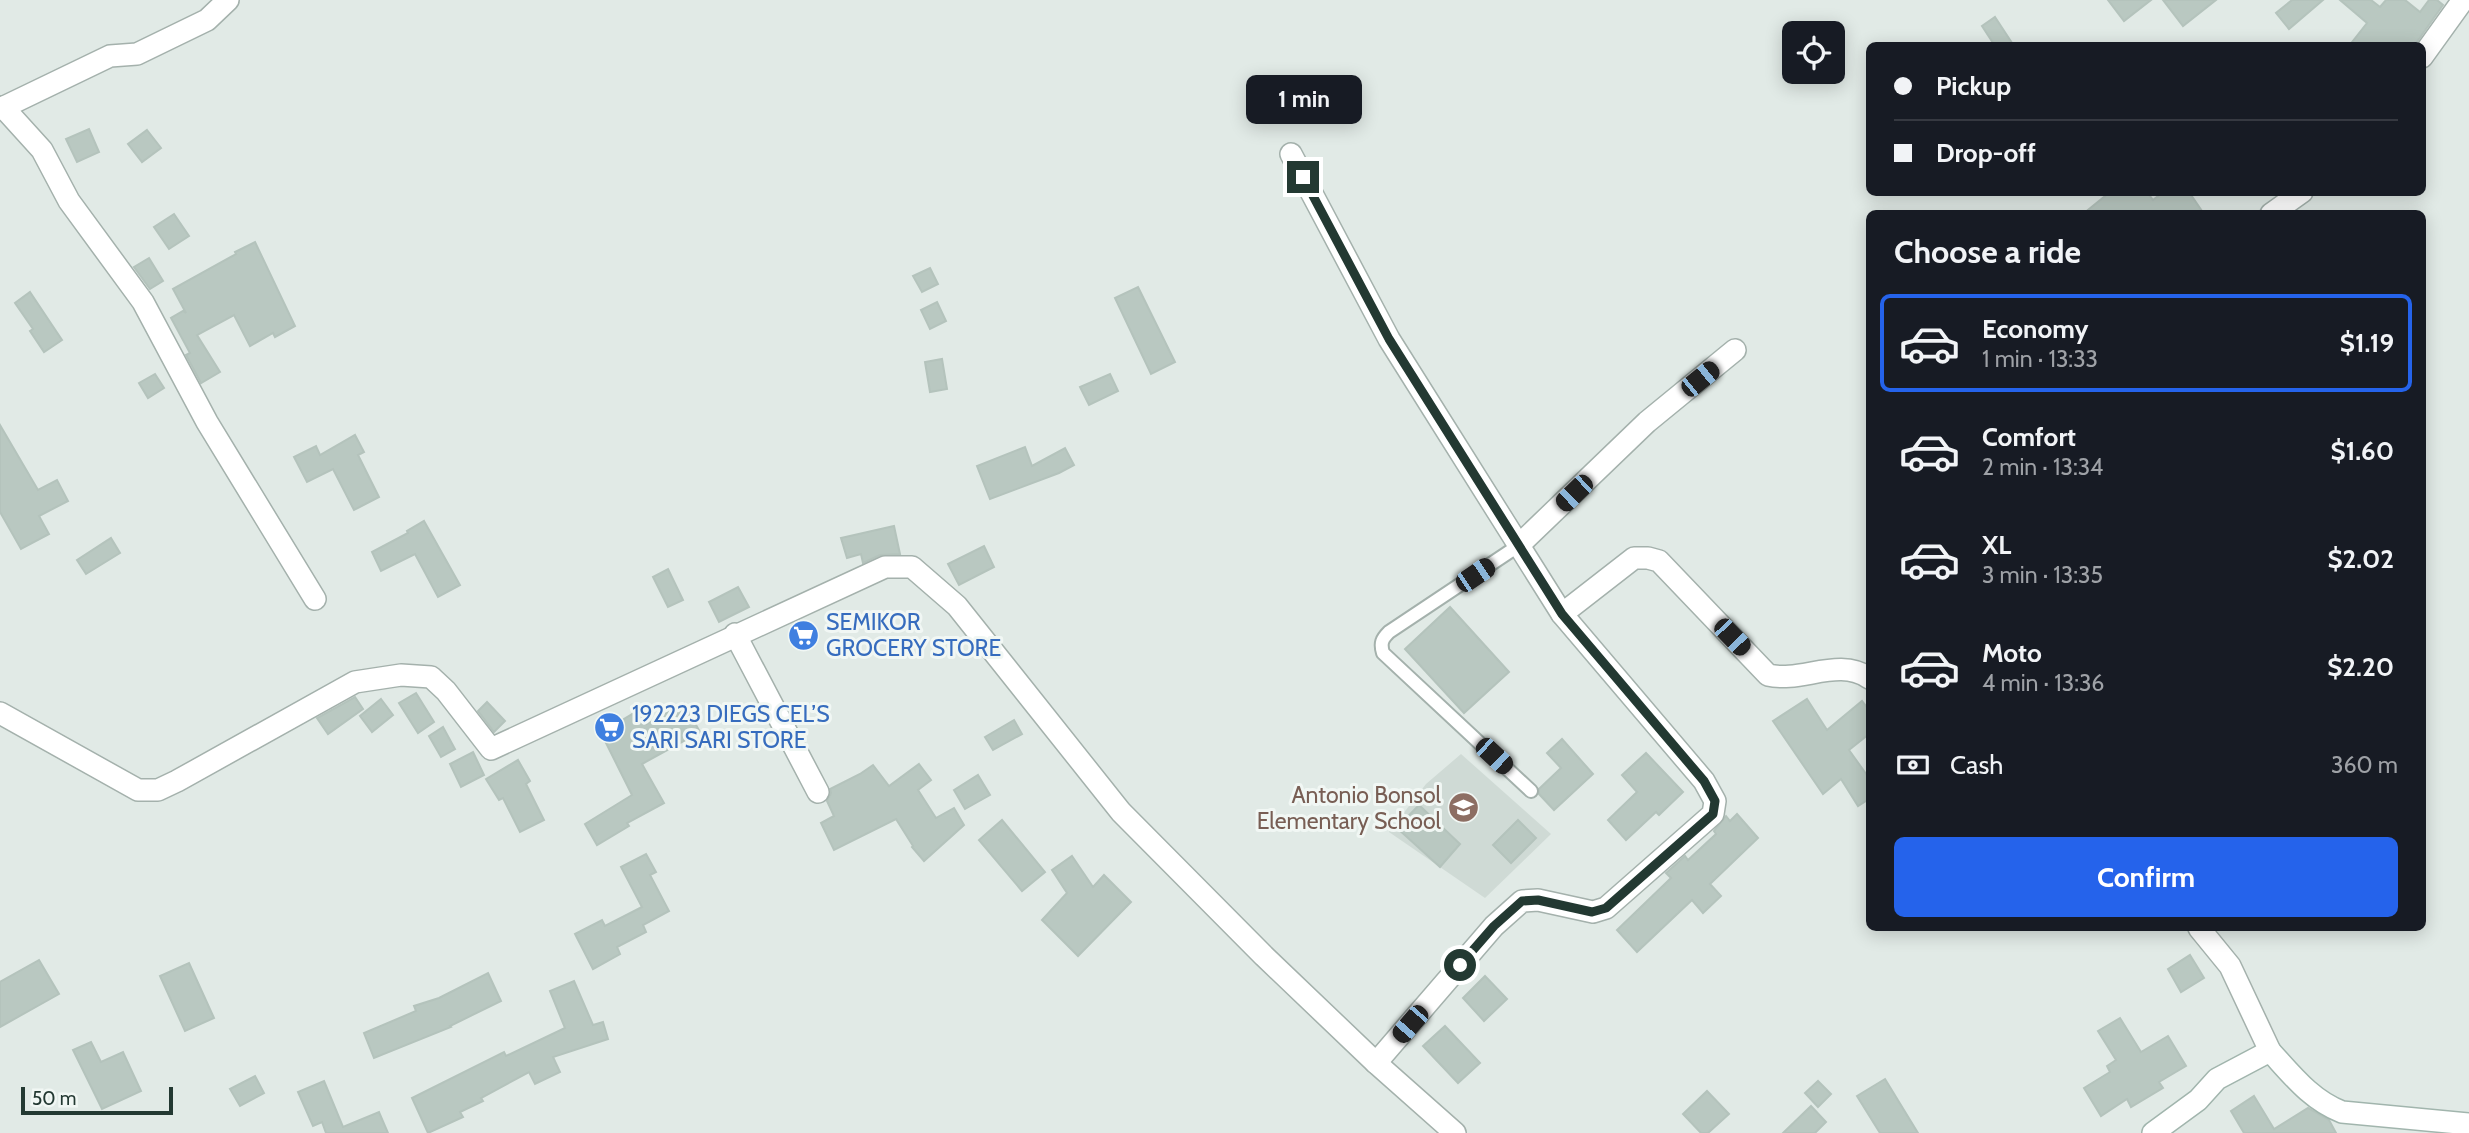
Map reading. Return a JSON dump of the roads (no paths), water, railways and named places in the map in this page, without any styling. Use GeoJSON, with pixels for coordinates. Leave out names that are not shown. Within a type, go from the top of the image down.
{"type":"FeatureCollection","features":[{"type":"Feature","properties":{"kind":"street"},"geometry":{"type":"LineString","coordinates":[[228,0],[207,20],[137,54],[110,56],[1,108],[42,150],[69,201],[143,302],[207,422],[315,598]]}},
{"type":"Feature","properties":{"kind":"street"},"geometry":{"type":"LineString","coordinates":[[2426,51],[2463,0]]}},
{"type":"Feature","properties":{"kind":"street"},"geometry":{"type":"LineString","coordinates":[[1291,154],[1389,339],[1562,614],[1704,781],[1715,801],[1713,814],[1606,908],[1592,912],[1538,900],[1522,901],[1494,926],[1376,1063]]}},
{"type":"Feature","properties":{"kind":"street"},"geometry":{"type":"LineString","coordinates":[[2277,210],[2296,196]]}},
{"type":"Feature","properties":{"kind":"street"},"geometry":{"type":"LineString","coordinates":[[1518,546],[1647,422],[1735,350]]}},
{"type":"Feature","properties":{"kind":"street"},"geometry":{"type":"LineString","coordinates":[[1562,614],[1634,558],[1648,558],[1659,561],[1769,675],[1783,679],[1839,669],[1866,676]]}},
{"type":"Feature","properties":{"kind":"street"},"geometry":{"type":"LineString","coordinates":[[0,713],[138,790],[158,790],[355,682],[401,675],[431,677],[446,691],[491,749],[885,567],[912,567],[957,606],[1121,812],[1264,956],[1376,1063],[1455,1133]]}},
{"type":"Feature","properties":{"kind":"street"},"geometry":{"type":"LineString","coordinates":[[735,634],[818,792]]}},
{"type":"Feature","properties":{"kind":"street"},"geometry":{"type":"LineString","coordinates":[[2202,931],[2230,965],[2270,1051],[2311,1096],[2342,1112],[2469,1124]]}},
{"type":"Feature","properties":{"kind":"street"},"geometry":{"type":"LineString","coordinates":[[2153,1133],[2198,1100],[2217,1079],[2270,1051]]}},
{"type":"Feature","properties":{"kind":"lane"},"geometry":{"type":"LineString","coordinates":[[1518,546],[1389,632],[1383,638],[1381,646],[1383,653],[1531,791]]}},
{"type":"Feature","properties":{"kind":"place","name":"SEMIKOR GROCERY STORE"},"geometry":{"type":"Point","coordinates":[803,635]}},
{"type":"Feature","properties":{"kind":"place","name":"192223 DIEGS CEL’S SARI SARI STORE"},"geometry":{"type":"Point","coordinates":[609,727]}},
{"type":"Feature","properties":{"kind":"place","name":"Antonio Bonsol Elementary School"},"geometry":{"type":"Point","coordinates":[1464,808]}}]}
